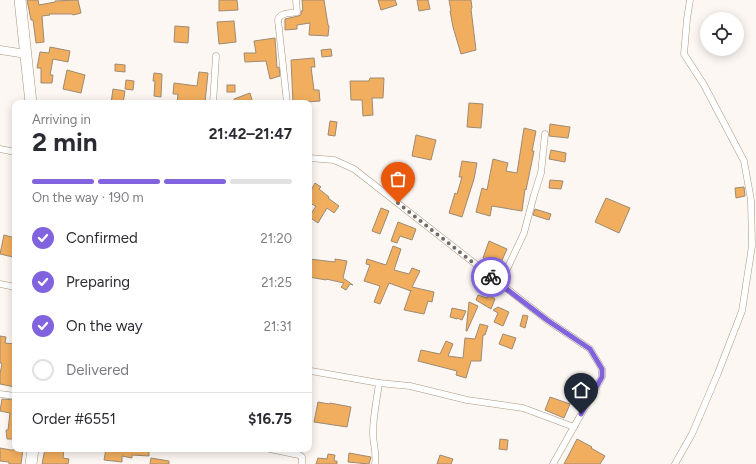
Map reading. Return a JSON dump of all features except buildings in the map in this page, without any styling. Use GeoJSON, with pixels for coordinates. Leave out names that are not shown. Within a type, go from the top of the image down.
{"type":"FeatureCollection","features":[{"type":"Feature","properties":{"kind":"highway"},"geometry":{"type":"LineString","coordinates":[[20,0],[31,100]]}},
{"type":"Feature","properties":{"kind":"highway"},"geometry":{"type":"LineString","coordinates":[[31,464],[33,452]]}},
{"type":"Feature","properties":{"kind":"street"},"geometry":{"type":"LineString","coordinates":[[287,100],[278,20],[279,16],[297,12],[296,0]]}},
{"type":"Feature","properties":{"kind":"street"},"geometry":{"type":"LineString","coordinates":[[675,464],[692,434],[742,311],[752,246],[751,200],[744,161],[704,86],[684,54],[690,0]]}},
{"type":"Feature","properties":{"kind":"street"},"geometry":{"type":"LineString","coordinates":[[0,50],[26,54]]}},
{"type":"Feature","properties":{"kind":"street"},"geometry":{"type":"LineString","coordinates":[[212,100],[216,56]]}},
{"type":"Feature","properties":{"kind":"street"},"geometry":{"type":"LineString","coordinates":[[500,284],[524,233],[541,173],[545,134]]}},
{"type":"Feature","properties":{"kind":"street"},"geometry":{"type":"LineString","coordinates":[[0,149],[12,151]]}},
{"type":"Feature","properties":{"kind":"street"},"geometry":{"type":"LineString","coordinates":[[312,158],[334,160],[354,169],[547,320],[590,349],[602,369],[602,377],[553,464]]}},
{"type":"Feature","properties":{"kind":"street"},"geometry":{"type":"LineString","coordinates":[[0,284],[12,286]]}},
{"type":"Feature","properties":{"kind":"street"},"geometry":{"type":"LineString","coordinates":[[312,371],[379,383],[410,386],[467,400],[523,408],[574,427]]}},
{"type":"Feature","properties":{"kind":"street"},"geometry":{"type":"LineString","coordinates":[[375,464],[376,456],[373,422],[379,383]]}},
{"type":"Feature","properties":{"kind":"street"},"geometry":{"type":"LineString","coordinates":[[0,394],[12,396]]}},
{"type":"Feature","properties":{"kind":"street"},"geometry":{"type":"LineString","coordinates":[[284,452],[299,455],[302,458],[302,464]]}},
{"type":"Feature","properties":{"kind":"way so far"},"geometry":{"type":"LineString","coordinates":[[398,203],[491,277]]}},
{"type":"Feature","properties":{"kind":"route"},"geometry":{"type":"LineString","coordinates":[[491,277],[547,320],[590,349],[602,369],[602,377],[581,414]]}}]}
